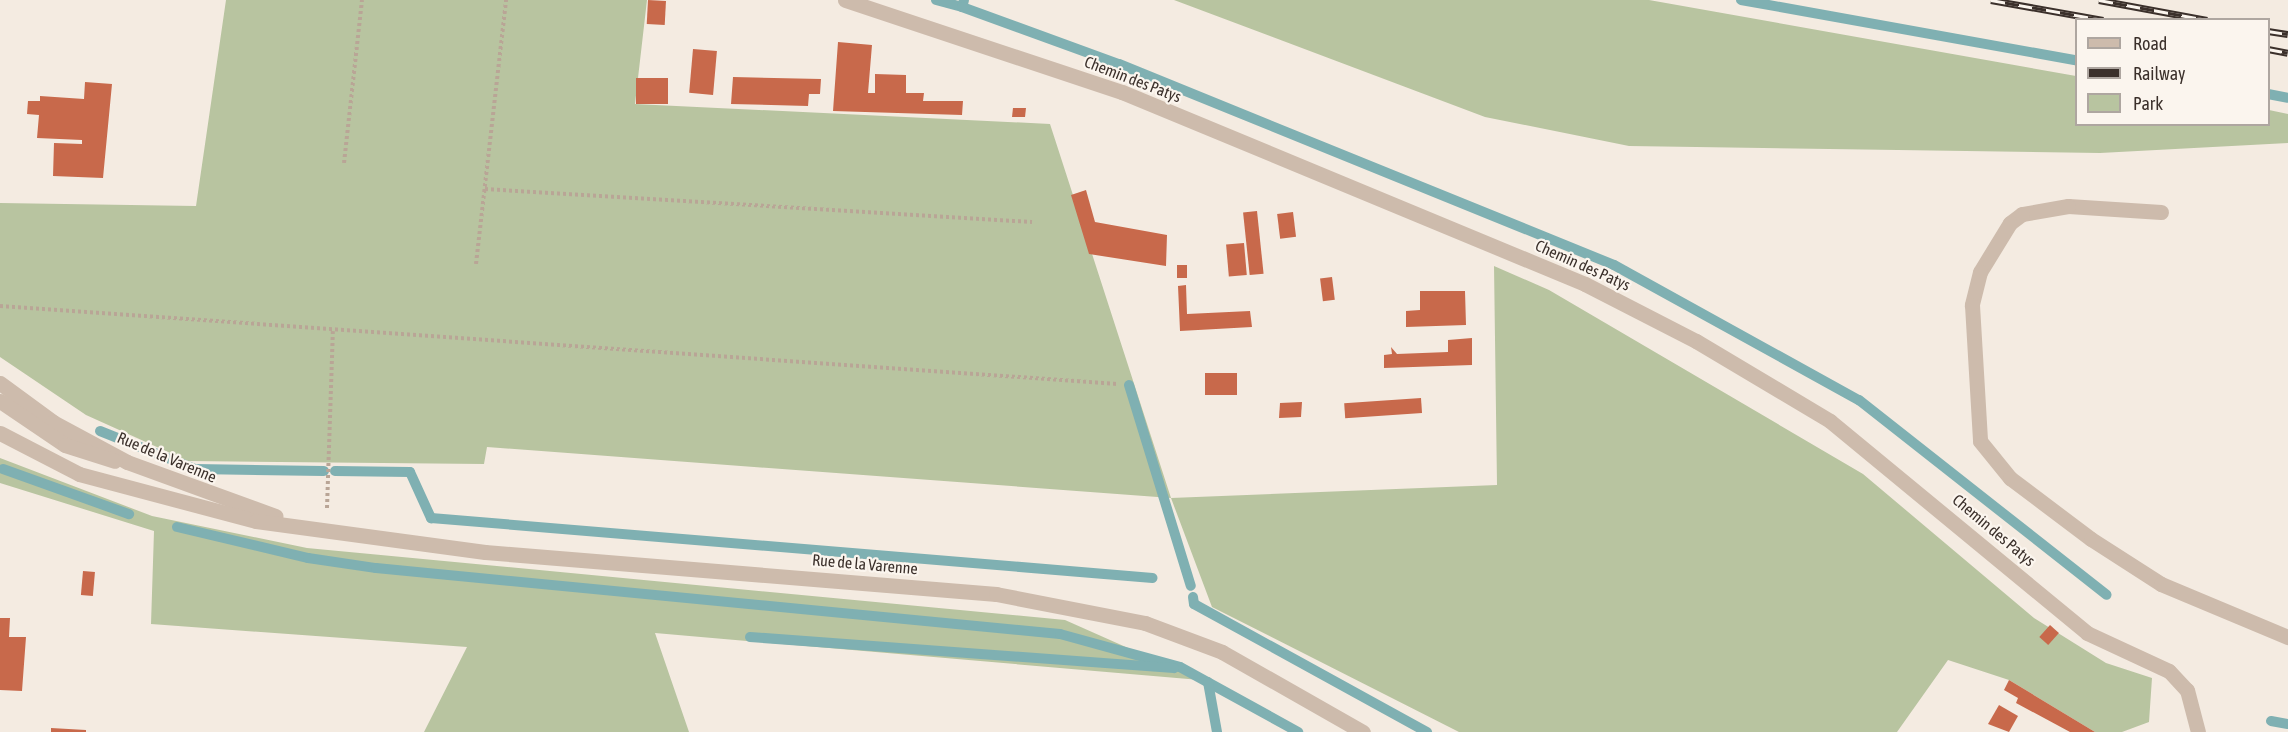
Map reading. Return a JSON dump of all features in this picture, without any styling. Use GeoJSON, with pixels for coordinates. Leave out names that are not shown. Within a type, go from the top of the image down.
{"type":"FeatureCollection","features":[{"type":"Feature","properties":{"kind":"street","name":"Chemin des Patys"},"geometry":{"type":"LineString","coordinates":[[845,0],[1122,92],[1575,280],[1696,341],[1830,422],[2087,633],[2169,671],[2187,690],[2198,732]]}},
{"type":"Feature","properties":{"kind":"street"},"geometry":{"type":"LineString","coordinates":[[2161,212],[2068,206],[2022,214],[2010,223],[1980,272],[1972,305],[1980,441],[2010,478],[2101,545],[2161,584],[2288,638]]}},
{"type":"Feature","properties":{"kind":"street","name":"Rue de la Varenne"},"geometry":{"type":"LineString","coordinates":[[0,383],[53,422],[127,462],[234,505],[331,531]]}},
{"type":"Feature","properties":{"kind":"street"},"geometry":{"type":"LineString","coordinates":[[0,401],[65,445],[127,462]]}},
{"type":"Feature","properties":{"kind":"street","name":"Rue de la Varenne"},"geometry":{"type":"LineString","coordinates":[[0,432],[79,474],[126,490],[256,521],[485,552],[996,594],[1188,636],[1363,732]]}},
{"type":"Feature","properties":{"kind":"path"},"geometry":{"type":"LineString","coordinates":[[344,163],[362,0]]}},
{"type":"Feature","properties":{"kind":"path"},"geometry":{"type":"LineString","coordinates":[[476,264],[506,0]]}},
{"type":"Feature","properties":{"kind":"path"},"geometry":{"type":"LineString","coordinates":[[485,189],[1032,222]]}},
{"type":"Feature","properties":{"kind":"path"},"geometry":{"type":"LineString","coordinates":[[0,306],[1117,384]]}},
{"type":"Feature","properties":{"kind":"path"},"geometry":{"type":"LineString","coordinates":[[331,531],[333,331]]}},
{"type":"Feature","properties":{"kind":"green space"},"geometry":{"type":"Polygon","coordinates":[[[226,0],[647,0],[635,104],[1050,124],[1171,498],[487,447],[484,464],[188,461],[86,415],[0,357],[0,203],[196,206],[226,0]]]}},
{"type":"Feature","properties":{"kind":"green space"},"geometry":{"type":"Polygon","coordinates":[[[1174,0],[1649,0],[2075,76],[2075,126],[2270,126],[2270,110],[2288,114],[2288,143],[2100,153],[1629,146],[1485,117],[1174,0]]]}},
{"type":"Feature","properties":{"kind":"green space"},"geometry":{"type":"Polygon","coordinates":[[[1494,266],[1549,290],[1863,474],[2034,618],[2106,663],[2152,678],[2149,722],[2122,732],[2095,732],[2009,680],[1948,660],[1897,732],[1459,732],[1212,607],[1171,498],[1497,485],[1494,266]]]}},
{"type":"Feature","properties":{"kind":"green space"},"geometry":{"type":"Polygon","coordinates":[[[0,458],[152,516],[307,548],[1065,620],[1200,680],[655,633],[689,732],[424,732],[467,647],[151,624],[154,531],[0,483],[0,458]]]}},
{"type":"Feature","properties":{"kind":"building"},"geometry":{"type":"Polygon","coordinates":[[[648,0],[666,1],[665,25],[647,24],[648,0]]]}},
{"type":"Feature","properties":{"kind":"building"},"geometry":{"type":"Polygon","coordinates":[[[838,42],[872,45],[868,93],[875,93],[875,74],[906,75],[906,93],[924,93],[923,101],[963,101],[962,115],[833,111],[838,42]]]}},
{"type":"Feature","properties":{"kind":"building"},"geometry":{"type":"Polygon","coordinates":[[[693,49],[717,51],[713,95],[689,93],[693,49]]]}},
{"type":"Feature","properties":{"kind":"building"},"geometry":{"type":"Polygon","coordinates":[[[733,77],[821,79],[820,94],[809,94],[808,106],[731,104],[733,77]]]}},
{"type":"Feature","properties":{"kind":"building"},"geometry":{"type":"Polygon","coordinates":[[[636,78],[668,78],[668,104],[636,104],[636,78]]]}},
{"type":"Feature","properties":{"kind":"building"},"geometry":{"type":"Polygon","coordinates":[[[85,82],[112,84],[103,178],[53,176],[54,143],[82,144],[82,140],[37,138],[39,115],[27,114],[28,101],[40,101],[40,96],[84,99],[85,82]]]}},
{"type":"Feature","properties":{"kind":"building"},"geometry":{"type":"Polygon","coordinates":[[[1013,108],[1026,108],[1025,117],[1012,117],[1013,108]]]}},
{"type":"Feature","properties":{"kind":"building"},"geometry":{"type":"Polygon","coordinates":[[[1086,190],[1095,222],[1167,235],[1166,266],[1089,254],[1071,195],[1086,190]]]}},
{"type":"Feature","properties":{"kind":"building"},"geometry":{"type":"Polygon","coordinates":[[[1257,211],[1264,274],[1250,275],[1243,212],[1257,211]]]}},
{"type":"Feature","properties":{"kind":"building"},"geometry":{"type":"Polygon","coordinates":[[[1293,212],[1296,237],[1280,239],[1277,214],[1293,212]]]}},
{"type":"Feature","properties":{"kind":"building"},"geometry":{"type":"Polygon","coordinates":[[[1244,243],[1247,275],[1229,276],[1226,245],[1244,243]]]}},
{"type":"Feature","properties":{"kind":"building"},"geometry":{"type":"Polygon","coordinates":[[[1177,265],[1187,265],[1187,278],[1177,278],[1177,265]]]}},
{"type":"Feature","properties":{"kind":"building"},"geometry":{"type":"Polygon","coordinates":[[[1332,277],[1335,300],[1323,301],[1320,278],[1332,277]]]}},
{"type":"Feature","properties":{"kind":"building"},"geometry":{"type":"Polygon","coordinates":[[[1186,285],[1187,314],[1250,311],[1252,327],[1180,331],[1178,286],[1186,285]]]}},
{"type":"Feature","properties":{"kind":"building"},"geometry":{"type":"Polygon","coordinates":[[[1420,291],[1465,291],[1466,325],[1406,327],[1406,311],[1420,310],[1420,291]]]}},
{"type":"Feature","properties":{"kind":"building"},"geometry":{"type":"Polygon","coordinates":[[[1472,338],[1472,365],[1384,368],[1384,355],[1392,354],[1391,347],[1397,354],[1448,352],[1448,340],[1472,338]]]}},
{"type":"Feature","properties":{"kind":"building"},"geometry":{"type":"Polygon","coordinates":[[[1205,373],[1237,373],[1237,395],[1205,395],[1205,373]]]}},
{"type":"Feature","properties":{"kind":"building"},"geometry":{"type":"Polygon","coordinates":[[[1421,398],[1422,413],[1345,418],[1344,403],[1421,398]]]}},
{"type":"Feature","properties":{"kind":"building"},"geometry":{"type":"Polygon","coordinates":[[[1302,402],[1301,417],[1279,418],[1280,403],[1302,402]]]}},
{"type":"Feature","properties":{"kind":"building"},"geometry":{"type":"Polygon","coordinates":[[[83,571],[95,572],[93,596],[81,595],[83,571]]]}},
{"type":"Feature","properties":{"kind":"building"},"geometry":{"type":"Polygon","coordinates":[[[0,618],[10,618],[9,637],[26,637],[22,691],[0,690],[0,618]]]}},
{"type":"Feature","properties":{"kind":"building"},"geometry":{"type":"Polygon","coordinates":[[[2050,625],[2059,633],[2048,645],[2039,637],[2050,625]]]}},
{"type":"Feature","properties":{"kind":"building"},"geometry":{"type":"Polygon","coordinates":[[[2009,680],[2095,732],[2070,732],[2016,703],[2018,698],[2004,690],[2009,680]]]}},
{"type":"Feature","properties":{"kind":"building"},"geometry":{"type":"Polygon","coordinates":[[[1999,705],[2018,716],[2009,732],[1988,724],[1999,705]]]}},
{"type":"Feature","properties":{"kind":"building"},"geometry":{"type":"Polygon","coordinates":[[[51,728],[86,730],[86,732],[51,732],[51,728]]]}},
{"type":"Feature","properties":{"kind":"waterway"},"geometry":{"type":"LineString","coordinates":[[936,0],[962,7],[964,0]]}},
{"type":"Feature","properties":{"kind":"waterway"},"geometry":{"type":"LineString","coordinates":[[1741,0],[2075,60]]}},
{"type":"Feature","properties":{"kind":"waterway"},"geometry":{"type":"LineString","coordinates":[[962,7],[1119,64],[1614,265],[1859,400],[2107,595]]}},
{"type":"Feature","properties":{"kind":"waterway"},"geometry":{"type":"LineString","coordinates":[[2270,94],[2288,98]]}},
{"type":"Feature","properties":{"kind":"waterway"},"geometry":{"type":"LineString","coordinates":[[1129,385],[1191,586]]}},
{"type":"Feature","properties":{"kind":"waterway"},"geometry":{"type":"LineString","coordinates":[[100,431],[195,469],[324,471]]}},
{"type":"Feature","properties":{"kind":"waterway"},"geometry":{"type":"LineString","coordinates":[[3,469],[129,514]]}},
{"type":"Feature","properties":{"kind":"waterway"},"geometry":{"type":"LineString","coordinates":[[335,471],[410,472],[431,518],[1153,578]]}},
{"type":"Feature","properties":{"kind":"waterway"},"geometry":{"type":"LineString","coordinates":[[177,527],[308,558],[376,568],[1060,634],[1180,667],[1298,732]]}},
{"type":"Feature","properties":{"kind":"waterway"},"geometry":{"type":"LineString","coordinates":[[1193,597],[1194,604],[1427,732]]}},
{"type":"Feature","properties":{"kind":"waterway"},"geometry":{"type":"LineString","coordinates":[[750,637],[1174,668]]}},
{"type":"Feature","properties":{"kind":"waterway"},"geometry":{"type":"LineString","coordinates":[[1208,682],[1217,732]]}},
{"type":"Feature","properties":{"kind":"waterway"},"geometry":{"type":"LineString","coordinates":[[2271,721],[2288,724]]}},
{"type":"Feature","properties":{"kind":"railway"},"geometry":{"type":"LineString","coordinates":[[1991,0],[2092,18]]}},
{"type":"Feature","properties":{"kind":"railway"},"geometry":{"type":"LineString","coordinates":[[2099,0],[2196,18]]}},
{"type":"Feature","properties":{"kind":"railway"},"geometry":{"type":"LineString","coordinates":[[2270,31],[2288,34]]}},
{"type":"Feature","properties":{"kind":"railway"},"geometry":{"type":"LineString","coordinates":[[2270,49],[2288,53]]}}]}
